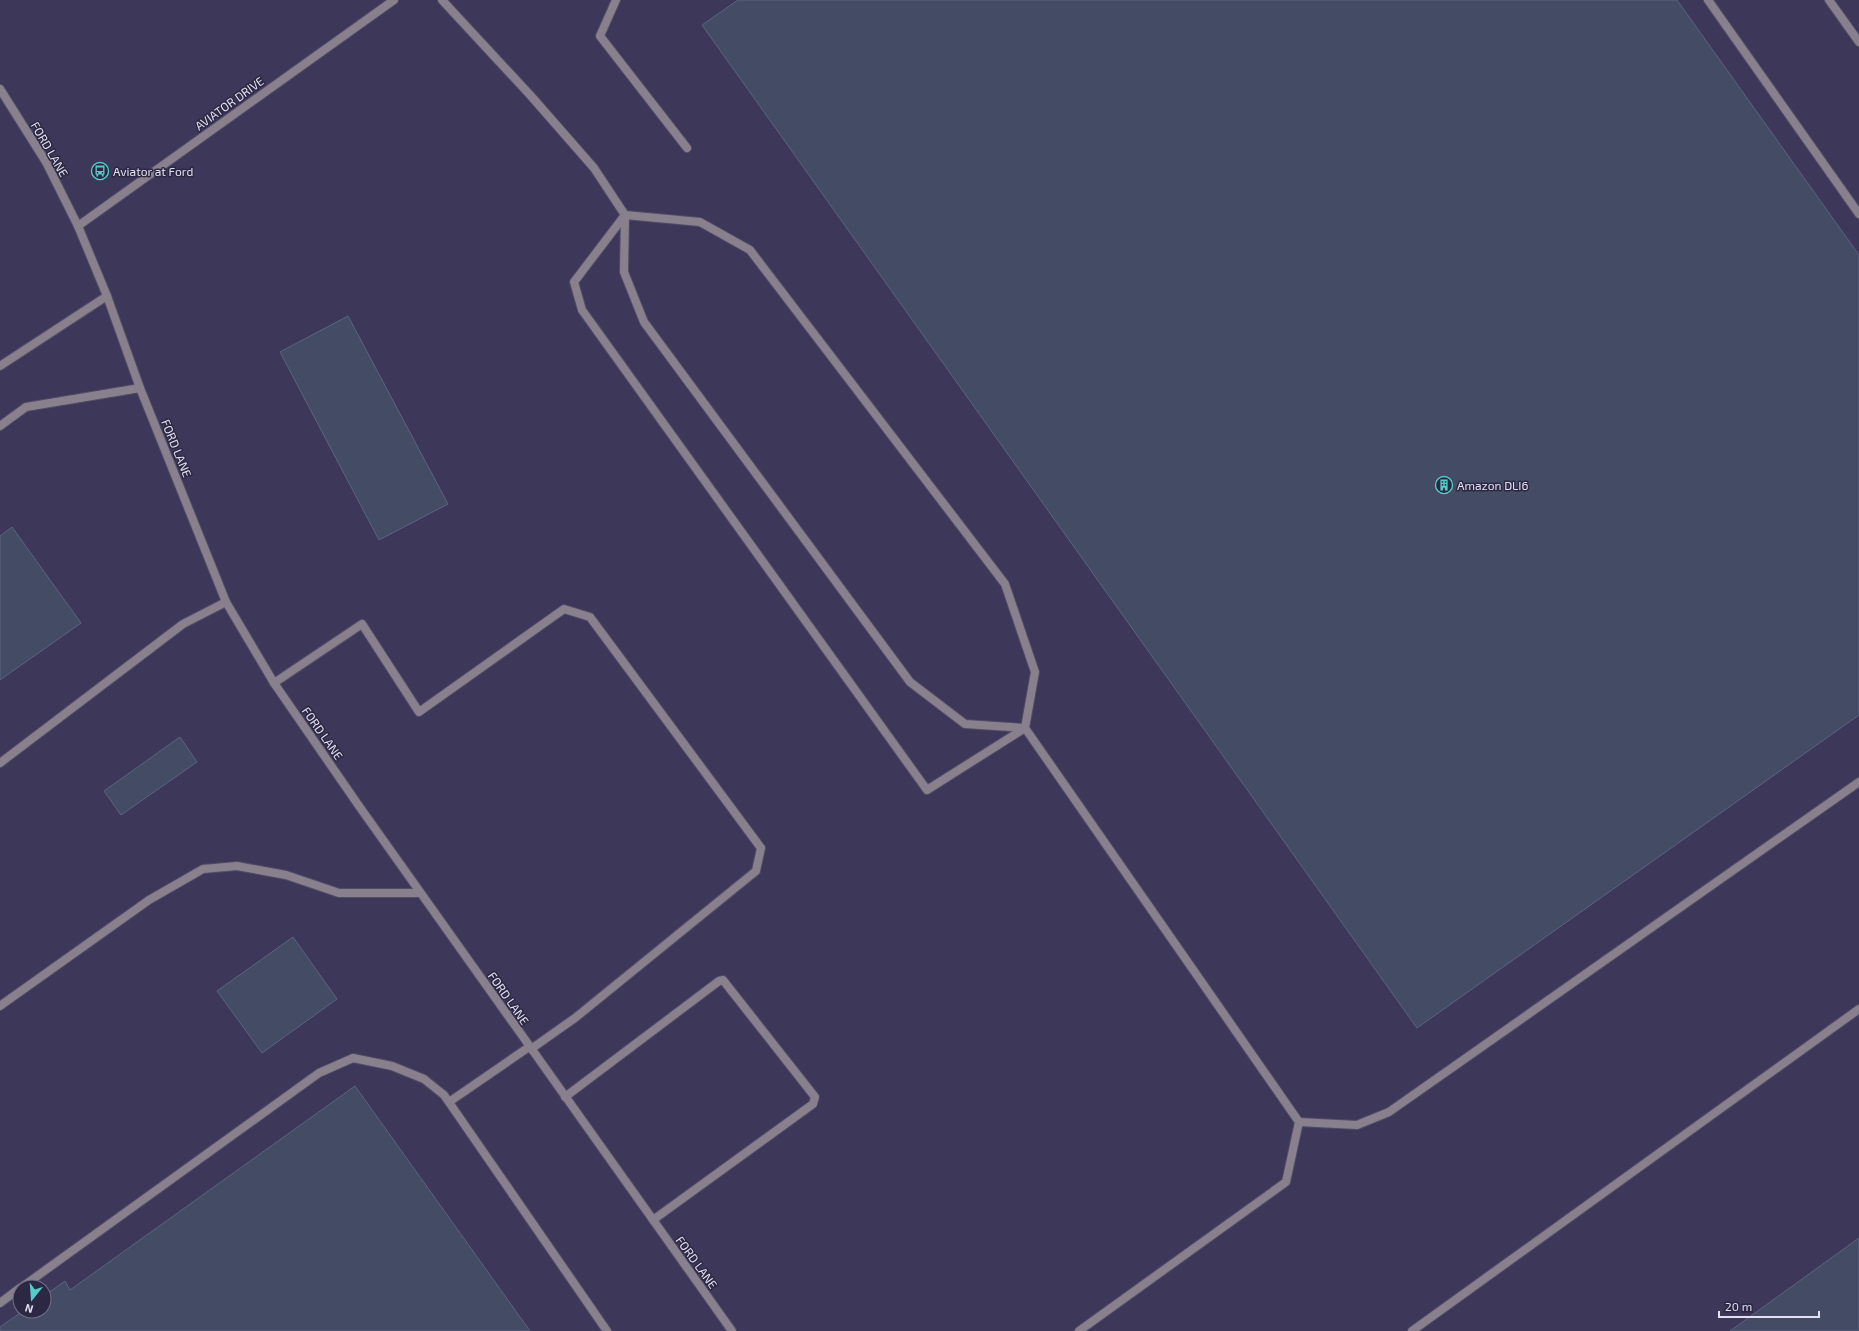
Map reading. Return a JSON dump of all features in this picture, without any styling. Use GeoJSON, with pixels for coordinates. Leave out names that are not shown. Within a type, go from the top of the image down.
{"type":"FeatureCollection","features":[{"type":"Feature","properties":{"kind":"street","name":"AVIATOR DRIVE"},"geometry":{"type":"LineString","coordinates":[[78,226],[394,0]]}},
{"type":"Feature","properties":{"kind":"street"},"geometry":{"type":"LineString","coordinates":[[442,0],[594,168],[625,215],[624,272],[644,322],[910,682],[965,724],[1025,728]]}},
{"type":"Feature","properties":{"kind":"street"},"geometry":{"type":"LineString","coordinates":[[616,0],[600,36],[687,148]]}},
{"type":"Feature","properties":{"kind":"street"},"geometry":{"type":"LineString","coordinates":[[1708,0],[1859,214]]}},
{"type":"Feature","properties":{"kind":"street"},"geometry":{"type":"LineString","coordinates":[[1829,0],[1859,42]]}},
{"type":"Feature","properties":{"kind":"street","name":"FORD LANE"},"geometry":{"type":"LineString","coordinates":[[0,89],[46,162],[78,226],[107,296],[140,388],[226,602],[274,683],[420,893],[732,1331]]}},
{"type":"Feature","properties":{"kind":"street"},"geometry":{"type":"LineString","coordinates":[[625,215],[700,222],[750,250],[1005,584],[1035,672],[1025,728],[1299,1122],[1286,1182],[1079,1331]]}},
{"type":"Feature","properties":{"kind":"street"},"geometry":{"type":"LineString","coordinates":[[625,215],[574,282],[582,310],[927,790],[1025,728]]}},
{"type":"Feature","properties":{"kind":"street"},"geometry":{"type":"LineString","coordinates":[[0,366],[107,296]]}},
{"type":"Feature","properties":{"kind":"street"},"geometry":{"type":"LineString","coordinates":[[0,426],[26,407],[140,388]]}},
{"type":"Feature","properties":{"kind":"street"},"geometry":{"type":"LineString","coordinates":[[0,763],[183,624],[226,602]]}},
{"type":"Feature","properties":{"kind":"street"},"geometry":{"type":"LineString","coordinates":[[274,683],[362,624],[419,712],[564,609],[590,617],[761,848],[756,871],[575,1018],[449,1102]]}},
{"type":"Feature","properties":{"kind":"street"},"geometry":{"type":"LineString","coordinates":[[1299,1122],[1356,1124],[1389,1112],[1859,782]]}},
{"type":"Feature","properties":{"kind":"street"},"geometry":{"type":"LineString","coordinates":[[0,1006],[149,900],[203,869],[237,866],[286,875],[339,893],[420,893]]}},
{"type":"Feature","properties":{"kind":"street"},"geometry":{"type":"LineString","coordinates":[[565,1097],[719,981],[723,980],[814,1097],[813,1104],[653,1220]]}},
{"type":"Feature","properties":{"kind":"street"},"geometry":{"type":"LineString","coordinates":[[1412,1331],[1859,1009]]}},
{"type":"Feature","properties":{"kind":"street"},"geometry":{"type":"LineString","coordinates":[[33,1279],[319,1073],[353,1058],[392,1066],[424,1079],[444,1095],[607,1331]]}},
{"type":"Feature","properties":{"kind":"street"},"geometry":{"type":"LineString","coordinates":[[0,1303],[12,1294]]}},
{"type":"Feature","properties":{"kind":"shaded area"},"geometry":{"type":"Polygon","coordinates":[[[0,0],[1859,0],[1859,1331],[0,1331],[0,0]]]}},
{"type":"Feature","properties":{"kind":"building","name":"Amazon DLI6"},"geometry":{"type":"Polygon","coordinates":[[[738,0],[1677,0],[1859,255],[1859,715],[1417,1028],[702,25],[738,0]]]}},
{"type":"Feature","properties":{"kind":"building"},"geometry":{"type":"Polygon","coordinates":[[[348,316],[448,504],[379,540],[280,352],[348,316]]]}},
{"type":"Feature","properties":{"kind":"building"},"geometry":{"type":"Polygon","coordinates":[[[12,527],[81,623],[0,680],[0,536],[12,527]]]}},
{"type":"Feature","properties":{"kind":"building"},"geometry":{"type":"Polygon","coordinates":[[[180,737],[197,762],[121,815],[104,791],[180,737]]]}},
{"type":"Feature","properties":{"kind":"building"},"geometry":{"type":"Polygon","coordinates":[[[293,937],[337,999],[262,1053],[217,991],[293,937]]]}},
{"type":"Feature","properties":{"kind":"building"},"geometry":{"type":"Polygon","coordinates":[[[355,1086],[530,1331],[0,1331],[0,1327],[12,1319],[52,1319],[52,1290],[65,1281],[70,1290],[355,1086]]]}},
{"type":"Feature","properties":{"kind":"building"},"geometry":{"type":"Polygon","coordinates":[[[1859,1238],[1859,1331],[1730,1331],[1859,1238]]]}},
{"type":"Feature","properties":{"kind":"place","name":"Aviator at Ford"},"geometry":{"type":"Point","coordinates":[100,171]}},
{"type":"Feature","properties":{"kind":"place","name":"Amazon DLI6"},"geometry":{"type":"Point","coordinates":[1444,485]}}]}
